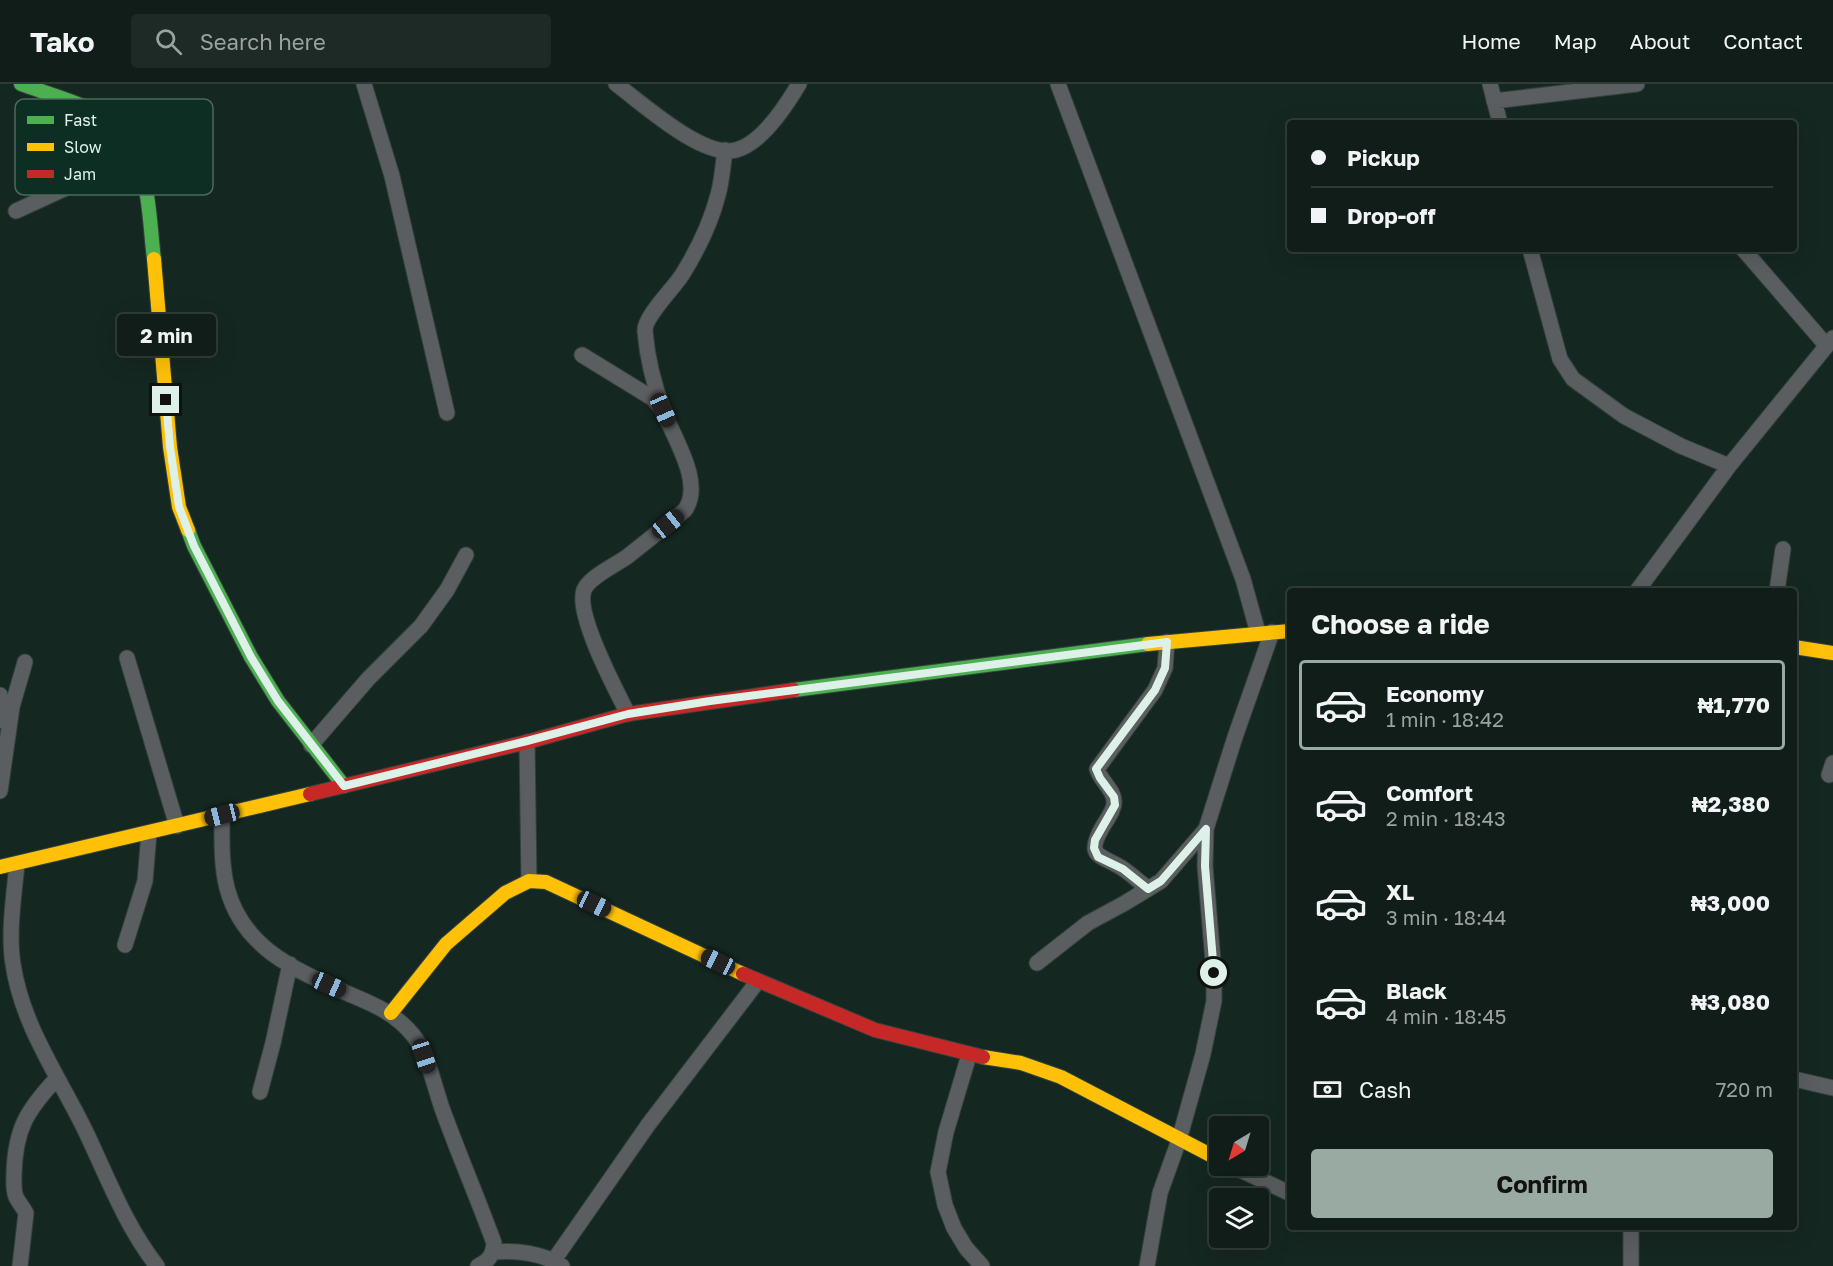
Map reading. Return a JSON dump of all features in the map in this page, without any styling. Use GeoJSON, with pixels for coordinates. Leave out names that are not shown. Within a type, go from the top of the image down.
{"type":"FeatureCollection","features":[{"type":"Feature","properties":{"kind":"street"},"geometry":{"type":"LineString","coordinates":[[21,84],[61,99]]}},
{"type":"Feature","properties":{"kind":"street"},"geometry":{"type":"LineString","coordinates":[[364,84],[392,176],[447,412]]}},
{"type":"Feature","properties":{"kind":"street"},"geometry":{"type":"LineString","coordinates":[[616,84],[683,134],[710,149],[735,151],[756,138],[784,109],[799,84]]}},
{"type":"Feature","properties":{"kind":"street"},"geometry":{"type":"LineString","coordinates":[[1058,84],[1243,579],[1265,632],[1206,829],[1205,866],[1214,973],[1214,1001],[1203,1054],[1179,1140],[1160,1192],[1148,1266]]}},
{"type":"Feature","properties":{"kind":"street"},"geometry":{"type":"LineString","coordinates":[[1490,84],[1499,120]]}},
{"type":"Feature","properties":{"kind":"street"},"geometry":{"type":"LineString","coordinates":[[1494,101],[1636,84]]}},
{"type":"Feature","properties":{"kind":"street"},"geometry":{"type":"LineString","coordinates":[[628,714],[607,673],[589,625],[583,606],[584,590],[592,580],[626,557],[685,510],[690,503],[692,493],[689,471],[663,410],[645,328],[649,318],[673,290],[691,260],[718,195],[725,150]]}},
{"type":"Feature","properties":{"kind":"street"},"geometry":{"type":"LineString","coordinates":[[16,211],[51,195]]}},
{"type":"Feature","properties":{"kind":"street"},"geometry":{"type":"LineString","coordinates":[[146,195],[161,329],[170,447],[179,507],[194,546],[251,657],[278,701],[344,786]]}},
{"type":"Feature","properties":{"kind":"street"},"geometry":{"type":"LineString","coordinates":[[1531,252],[1560,358],[1573,379],[1623,416],[1681,446],[1729,466]]}},
{"type":"Feature","properties":{"kind":"street"},"geometry":{"type":"LineString","coordinates":[[1639,588],[1729,466],[1830,341],[1746,252]]}},
{"type":"Feature","properties":{"kind":"street"},"geometry":{"type":"LineString","coordinates":[[582,354],[652,398],[663,410]]}},
{"type":"Feature","properties":{"kind":"street"},"geometry":{"type":"LineString","coordinates":[[1777,588],[1783,549]]}},
{"type":"Feature","properties":{"kind":"street"},"geometry":{"type":"LineString","coordinates":[[311,745],[368,679],[421,626],[447,590],[466,555]]}},
{"type":"Feature","properties":{"kind":"street"},"geometry":{"type":"LineString","coordinates":[[0,867],[344,786],[628,714],[710,701],[1167,642],[1287,631]]}},
{"type":"Feature","properties":{"kind":"street"},"geometry":{"type":"LineString","coordinates":[[1148,889],[1123,869],[1098,857],[1094,848],[1095,840],[1115,805],[1114,797],[1096,769],[1155,690],[1165,668],[1167,642]]}},
{"type":"Feature","properties":{"kind":"street"},"geometry":{"type":"LineString","coordinates":[[1797,647],[1833,653]]}},
{"type":"Feature","properties":{"kind":"street"},"geometry":{"type":"LineString","coordinates":[[127,658],[177,826]]}},
{"type":"Feature","properties":{"kind":"street"},"geometry":{"type":"LineString","coordinates":[[0,791],[6,734],[14,698],[26,662]]}},
{"type":"Feature","properties":{"kind":"street"},"geometry":{"type":"LineString","coordinates":[[0,695],[6,734]]}},
{"type":"Feature","properties":{"kind":"street"},"geometry":{"type":"LineString","coordinates":[[527,741],[529,881]]}},
{"type":"Feature","properties":{"kind":"street"},"geometry":{"type":"LineString","coordinates":[[222,815],[222,861],[226,886],[235,911],[245,929],[270,953],[391,1013],[416,1038],[494,1243],[494,1252],[478,1266]]}},
{"type":"Feature","properties":{"kind":"street"},"geometry":{"type":"LineString","coordinates":[[1037,963],[1088,923],[1161,881],[1206,829]]}},
{"type":"Feature","properties":{"kind":"street"},"geometry":{"type":"LineString","coordinates":[[125,945],[145,881],[149,833]]}},
{"type":"Feature","properties":{"kind":"street"},"geometry":{"type":"LineString","coordinates":[[17,864],[12,917],[12,963],[32,1030],[84,1129],[139,1244],[157,1266]]}},
{"type":"Feature","properties":{"kind":"street"},"geometry":{"type":"LineString","coordinates":[[391,1013],[446,944],[505,893],[529,881],[546,882],[758,981],[875,1030],[969,1055],[1021,1063],[1061,1077],[1209,1155]]}},
{"type":"Feature","properties":{"kind":"street"},"geometry":{"type":"LineString","coordinates":[[260,1092],[290,964]]}},
{"type":"Feature","properties":{"kind":"street"},"geometry":{"type":"LineString","coordinates":[[494,1252],[526,1253],[558,1263],[648,1125],[758,981]]}},
{"type":"Feature","properties":{"kind":"street"},"geometry":{"type":"LineString","coordinates":[[969,1055],[946,1132],[938,1172],[945,1205],[954,1228],[966,1248],[982,1266]]}},
{"type":"Feature","properties":{"kind":"street"},"geometry":{"type":"LineString","coordinates":[[20,1266],[26,1213],[14,1192],[19,1132],[30,1108],[57,1078]]}},
{"type":"Feature","properties":{"kind":"street"},"geometry":{"type":"LineString","coordinates":[[1797,1080],[1833,1088]]}},
{"type":"Feature","properties":{"kind":"street"},"geometry":{"type":"LineString","coordinates":[[1253,1176],[1287,1192]]}},
{"type":"Feature","properties":{"kind":"street"},"geometry":{"type":"LineString","coordinates":[[1631,1230],[1631,1266]]}},
{"type":"Feature","properties":{"kind":"street"},"geometry":{"type":"LineString","coordinates":[[966,1248],[968,1266]]}},
{"type":"Feature","properties":{"kind":"traffic: fast"},"geometry":{"type":"LineString","coordinates":[[21,84],[65,99]]}},
{"type":"Feature","properties":{"kind":"traffic: fast"},"geometry":{"type":"LineString","coordinates":[[147,195],[154,259]]}},
{"type":"Feature","properties":{"kind":"traffic: fast"},"geometry":{"type":"LineString","coordinates":[[188,530],[251,657],[278,701],[344,786]]}},
{"type":"Feature","properties":{"kind":"traffic: fast"},"geometry":{"type":"LineString","coordinates":[[794,690],[1148,644]]}},
{"type":"Feature","properties":{"kind":"traffic: slow"},"geometry":{"type":"LineString","coordinates":[[154,259],[170,447],[179,507],[188,530]]}},
{"type":"Feature","properties":{"kind":"traffic: slow"},"geometry":{"type":"LineString","coordinates":[[1148,644],[1287,631]]}},
{"type":"Feature","properties":{"kind":"traffic: slow"},"geometry":{"type":"LineString","coordinates":[[1797,647],[1833,653]]}},
{"type":"Feature","properties":{"kind":"traffic: slow"},"geometry":{"type":"LineString","coordinates":[[0,867],[310,794]]}},
{"type":"Feature","properties":{"kind":"traffic: slow"},"geometry":{"type":"LineString","coordinates":[[391,1013],[446,944],[505,893],[529,881],[546,882],[743,974]]}},
{"type":"Feature","properties":{"kind":"traffic: slow"},"geometry":{"type":"LineString","coordinates":[[983,1057],[1021,1063],[1061,1077],[1209,1154]]}},
{"type":"Feature","properties":{"kind":"traffic: jam"},"geometry":{"type":"LineString","coordinates":[[310,794],[527,742],[628,714],[794,690]]}},
{"type":"Feature","properties":{"kind":"traffic: jam"},"geometry":{"type":"LineString","coordinates":[[743,974],[875,1030],[983,1057]]}},
{"type":"Feature","properties":{"kind":"route"},"geometry":{"type":"LineString","coordinates":[[166,400],[179,507],[194,546],[251,657],[278,701],[344,786],[628,714],[710,701],[1167,642],[1165,668],[1155,690],[1096,769],[1114,797],[1115,805],[1095,840],[1094,848],[1098,857],[1123,869],[1148,889],[1161,881],[1206,829],[1205,866],[1214,973]]}}]}
